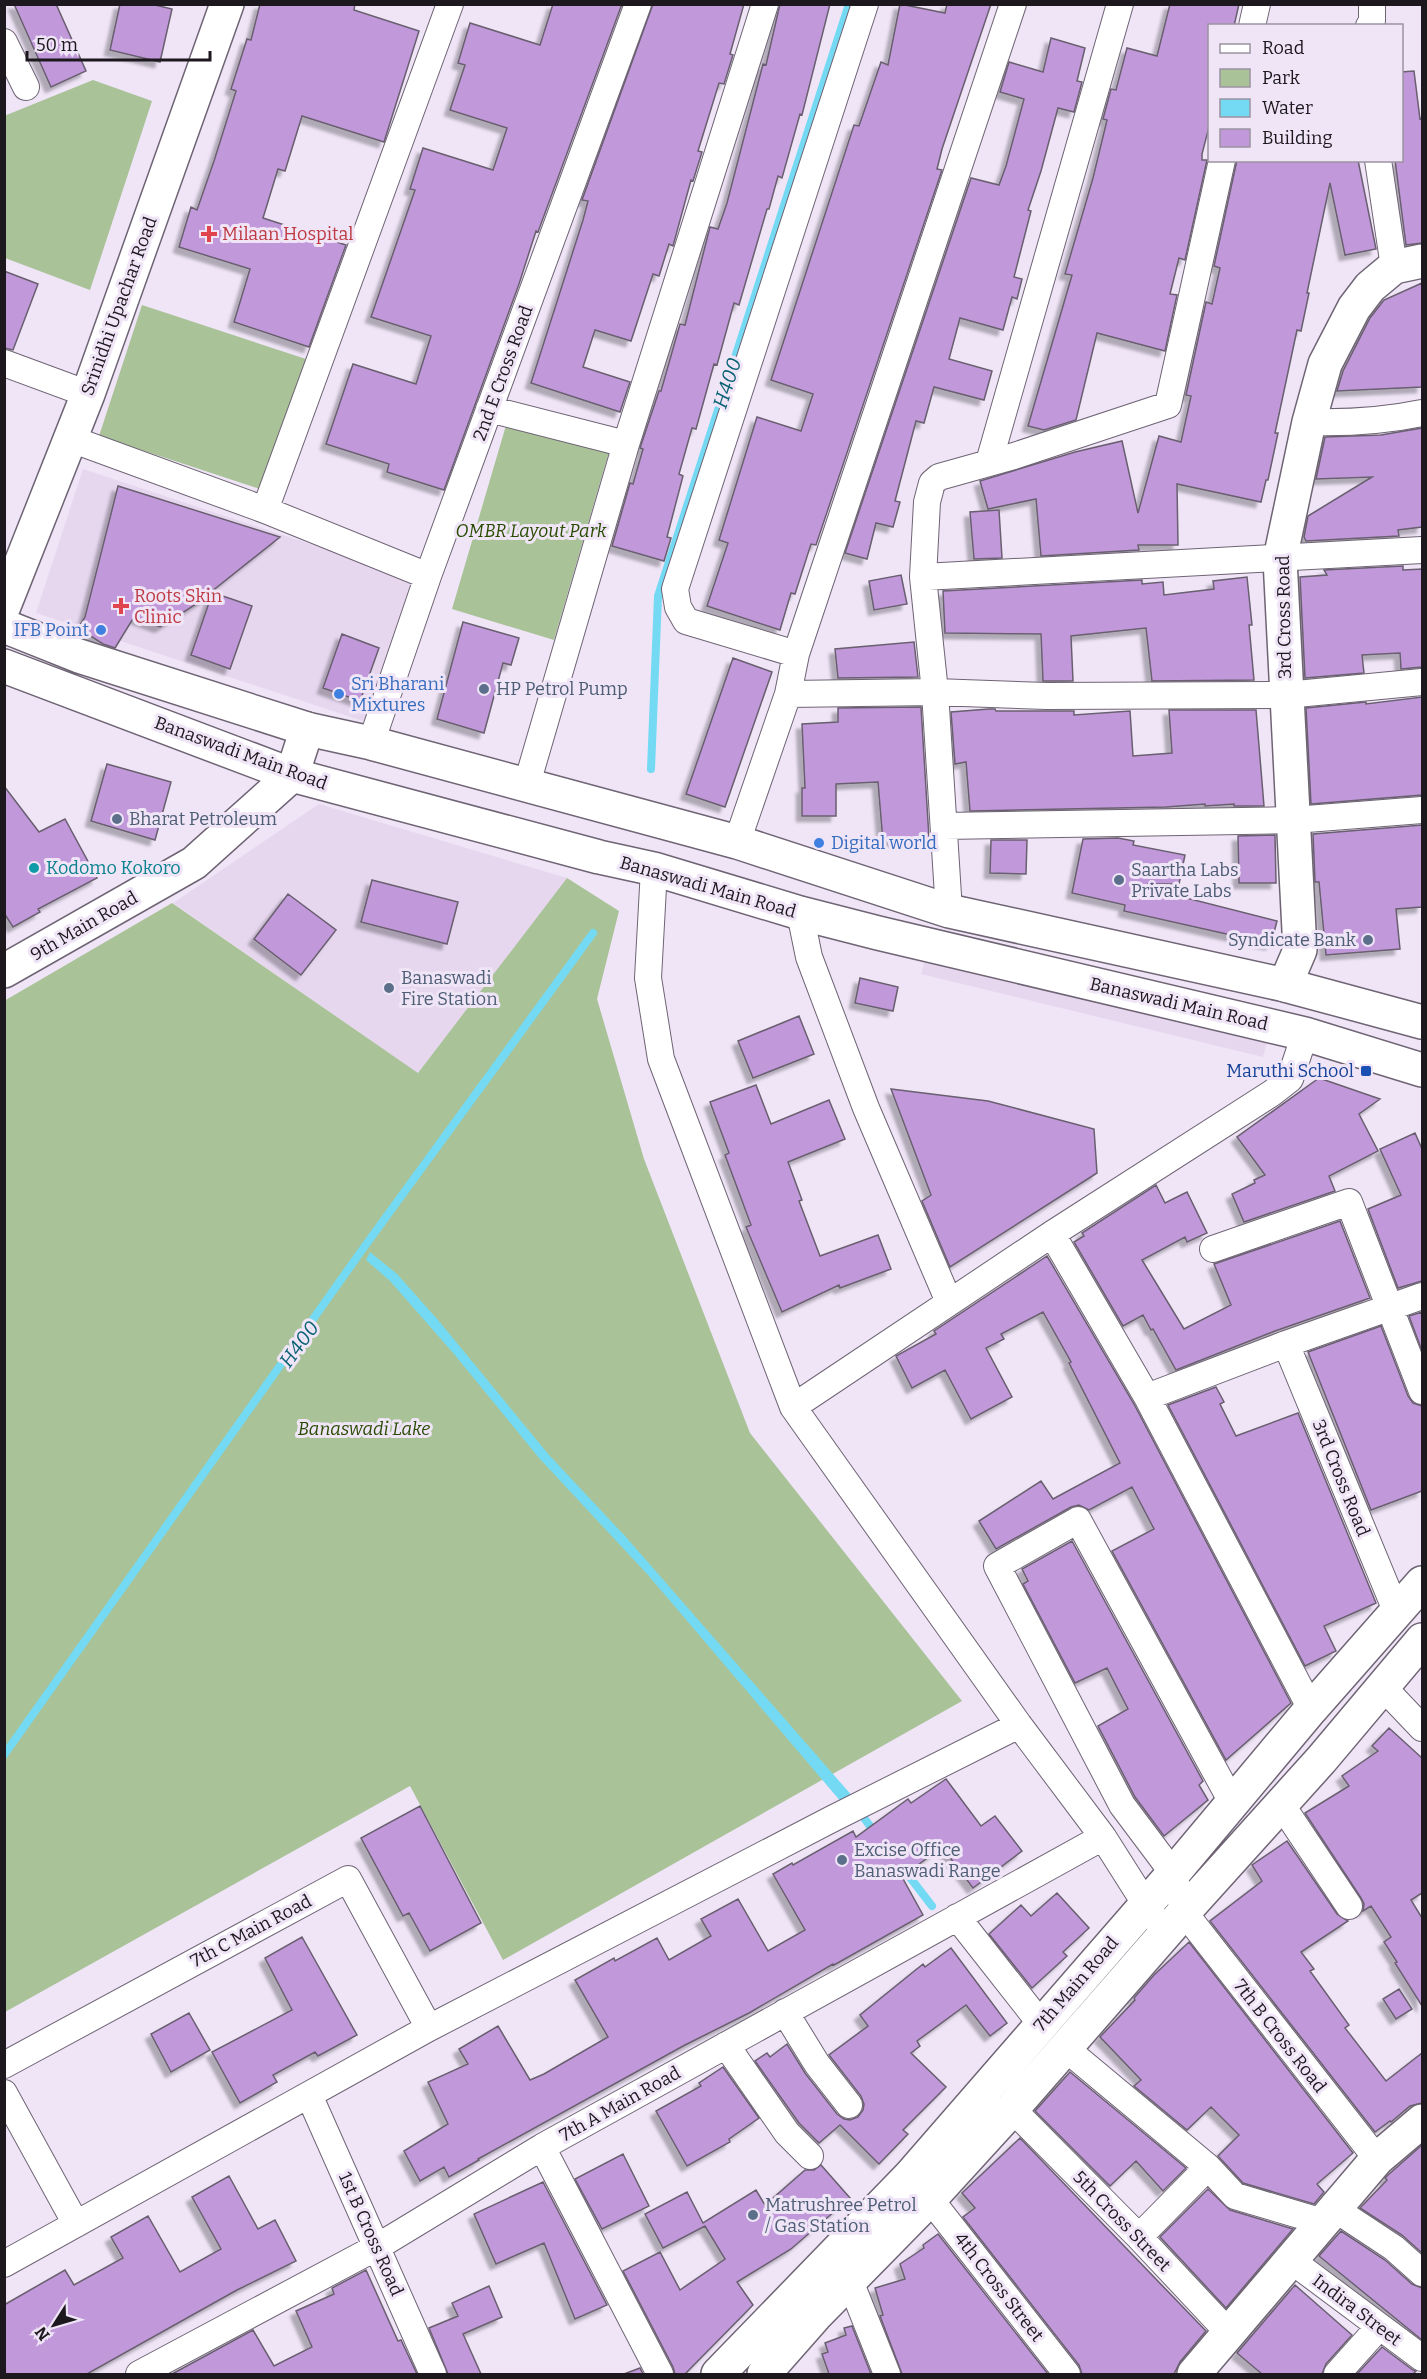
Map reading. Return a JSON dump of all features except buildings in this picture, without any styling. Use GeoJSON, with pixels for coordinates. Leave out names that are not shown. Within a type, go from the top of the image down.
{"type":"FeatureCollection","features":[{"type":"Feature","properties":{"kind":"main road","name":"Srinidhi Upachar Road"},"geometry":{"type":"LineString","coordinates":[[4,606],[88,394],[227,4]]}},
{"type":"Feature","properties":{"kind":"main road","name":"3rd Cross Road"},"geometry":{"type":"LineString","coordinates":[[1285,985],[1300,950],[1280,559],[1325,364],[1354,308],[1370,287],[1408,264]]}},
{"type":"Feature","properties":{"kind":"main road"},"geometry":{"type":"LineString","coordinates":[[4,626],[79,656],[307,729],[371,743],[526,787],[737,842],[949,910],[1285,985],[1422,1022]]}},
{"type":"Feature","properties":{"kind":"main road","name":"Banaswadi Main Road"},"geometry":{"type":"LineString","coordinates":[[4,666],[292,775],[599,857],[654,869],[800,913],[1305,1034],[1422,1070]]}},
{"type":"Feature","properties":{"kind":"main road"},"geometry":{"type":"LineString","coordinates":[[292,775],[307,729]]}},
{"type":"Feature","properties":{"kind":"main road","name":"9th Main Road"},"geometry":{"type":"LineString","coordinates":[[4,971],[194,863],[292,775]]}},
{"type":"Feature","properties":{"kind":"main road","name":"7th Main Road"},"geometry":{"type":"LineString","coordinates":[[764,2374],[815,2316],[842,2268],[910,2176],[1422,1583]]}},
{"type":"Feature","properties":{"kind":"main road","name":"7th Main Road"},"geometry":{"type":"LineString","coordinates":[[718,2374],[842,2268],[930,2199],[1321,1760],[1422,1640]]}},
{"type":"Feature","properties":{"kind":"main road"},"geometry":{"type":"LineString","coordinates":[[1194,2374],[1377,2159],[1422,2121]]}},
{"type":"Feature","properties":{"kind":"street"},"geometry":{"type":"LineString","coordinates":[[265,510],[450,4]]}},
{"type":"Feature","properties":{"kind":"street","name":"2nd E Cross Road"},"geometry":{"type":"LineString","coordinates":[[371,743],[428,576],[638,4]]}},
{"type":"Feature","properties":{"kind":"street"},"geometry":{"type":"LineString","coordinates":[[526,787],[626,444],[765,4]]}},
{"type":"Feature","properties":{"kind":"street"},"geometry":{"type":"LineString","coordinates":[[796,654],[686,621],[678,608],[675,589],[865,4]]}},
{"type":"Feature","properties":{"kind":"street"},"geometry":{"type":"LineString","coordinates":[[737,842],[788,694],[796,654],[1012,4]]}},
{"type":"Feature","properties":{"kind":"street"},"geometry":{"type":"LineString","coordinates":[[989,462],[1120,4]]}},
{"type":"Feature","properties":{"kind":"street"},"geometry":{"type":"LineString","coordinates":[[1252,24],[1257,4]]}},
{"type":"Feature","properties":{"kind":"street"},"geometry":{"type":"LineString","coordinates":[[1370,24],[1372,4]]}},
{"type":"Feature","properties":{"kind":"street"},"geometry":{"type":"LineString","coordinates":[[4,42],[26,87]]}},
{"type":"Feature","properties":{"kind":"street"},"geometry":{"type":"LineString","coordinates":[[949,910],[935,692],[923,577],[927,502],[932,483],[939,477],[1168,405],[1222,162]]}},
{"type":"Feature","properties":{"kind":"street"},"geometry":{"type":"LineString","coordinates":[[1379,162],[1408,264]]}},
{"type":"Feature","properties":{"kind":"street"},"geometry":{"type":"LineString","coordinates":[[4,363],[88,394]]}},
{"type":"Feature","properties":{"kind":"street"},"geometry":{"type":"LineString","coordinates":[[489,409],[626,444]]}},
{"type":"Feature","properties":{"kind":"street"},"geometry":{"type":"LineString","coordinates":[[1310,423],[1354,423],[1387,420],[1422,413]]}},
{"type":"Feature","properties":{"kind":"street"},"geometry":{"type":"LineString","coordinates":[[70,439],[265,510],[428,576]]}},
{"type":"Feature","properties":{"kind":"street"},"geometry":{"type":"LineString","coordinates":[[923,577],[1422,550]]}},
{"type":"Feature","properties":{"kind":"street"},"geometry":{"type":"LineString","coordinates":[[788,694],[935,692],[1047,696],[1286,695],[1422,682]]}},
{"type":"Feature","properties":{"kind":"street"},"geometry":{"type":"LineString","coordinates":[[944,826],[1294,820],[1422,810]]}},
{"type":"Feature","properties":{"kind":"street"},"geometry":{"type":"LineString","coordinates":[[654,869],[648,978],[661,1059],[793,1407],[1019,1725],[1102,1837],[1147,1904],[1174,1924]]}},
{"type":"Feature","properties":{"kind":"street"},"geometry":{"type":"LineString","coordinates":[[800,913],[809,957],[858,1087],[949,1302]]}},
{"type":"Feature","properties":{"kind":"street"},"geometry":{"type":"LineString","coordinates":[[793,1407],[1052,1234],[1272,1093],[1290,1079],[1305,1034]]}},
{"type":"Feature","properties":{"kind":"street"},"geometry":{"type":"LineString","coordinates":[[1213,1249],[1348,1202],[1422,1391]]}},
{"type":"Feature","properties":{"kind":"street"},"geometry":{"type":"LineString","coordinates":[[1052,1234],[1147,1397],[1311,1709]]}},
{"type":"Feature","properties":{"kind":"street"},"geometry":{"type":"LineString","coordinates":[[1147,1397],[1286,1344],[1422,1296]]}},
{"type":"Feature","properties":{"kind":"street","name":"3rd Cross Road"},"geometry":{"type":"LineString","coordinates":[[1286,1344],[1397,1613]]}},
{"type":"Feature","properties":{"kind":"street"},"geometry":{"type":"LineString","coordinates":[[1174,1924],[1173,1873],[1122,1805],[997,1566],[1078,1520],[1233,1804]]}},
{"type":"Feature","properties":{"kind":"street"},"geometry":{"type":"LineString","coordinates":[[1382,1686],[1422,1728]]}},
{"type":"Feature","properties":{"kind":"street"},"geometry":{"type":"LineString","coordinates":[[4,2264],[429,2028],[1019,1725]]}},
{"type":"Feature","properties":{"kind":"street"},"geometry":{"type":"LineString","coordinates":[[1281,1804],[1349,1906]]}},
{"type":"Feature","properties":{"kind":"street","name":"7th A Main Road"},"geometry":{"type":"LineString","coordinates":[[139,2374],[377,2247],[542,2147],[1102,1837]]}},
{"type":"Feature","properties":{"kind":"street","name":"7th C Main Road"},"geometry":{"type":"LineString","coordinates":[[4,2065],[348,1879],[429,2028]]}},
{"type":"Feature","properties":{"kind":"street"},"geometry":{"type":"LineString","coordinates":[[957,1917],[1041,2024]]}},
{"type":"Feature","properties":{"kind":"street","name":"7th B Cross Road"},"geometry":{"type":"LineString","coordinates":[[1174,1924],[1377,2159]]}},
{"type":"Feature","properties":{"kind":"street"},"geometry":{"type":"LineString","coordinates":[[785,2012],[817,2064],[849,2105]]}},
{"type":"Feature","properties":{"kind":"street"},"geometry":{"type":"LineString","coordinates":[[726,2045],[788,2133],[810,2156]]}},
{"type":"Feature","properties":{"kind":"street"},"geometry":{"type":"LineString","coordinates":[[1065,2048],[1208,2167],[1235,2196],[1329,2215],[1386,2242],[1418,2264]]}},
{"type":"Feature","properties":{"kind":"street"},"geometry":{"type":"LineString","coordinates":[[4,2093],[76,2224]]}},
{"type":"Feature","properties":{"kind":"street","name":"1st B Cross Road"},"geometry":{"type":"LineString","coordinates":[[309,2095],[433,2374]]}},
{"type":"Feature","properties":{"kind":"street","name":"5th Cross Street"},"geometry":{"type":"LineString","coordinates":[[1012,2109],[1139,2237],[1230,2334]]}},
{"type":"Feature","properties":{"kind":"street"},"geometry":{"type":"LineString","coordinates":[[542,2147],[660,2374]]}},
{"type":"Feature","properties":{"kind":"street"},"geometry":{"type":"LineString","coordinates":[[1139,2237],[1208,2167]]}},
{"type":"Feature","properties":{"kind":"street","name":"4th Cross Street"},"geometry":{"type":"LineString","coordinates":[[930,2199],[1067,2374]]}},
{"type":"Feature","properties":{"kind":"street","name":"Indira Street"},"geometry":{"type":"LineString","coordinates":[[1292,2261],[1422,2358]]}},
{"type":"Feature","properties":{"kind":"street"},"geometry":{"type":"LineString","coordinates":[[842,2268],[887,2374]]}},
{"type":"Feature","properties":{"kind":"street"},"geometry":{"type":"LineString","coordinates":[[1337,2374],[1379,2327]]}},
{"type":"Feature","properties":{"kind":"shaded area"},"geometry":{"type":"Polygon","coordinates":[[[83,469],[416,579],[369,723],[36,613],[83,469]]]}},
{"type":"Feature","properties":{"kind":"shaded area","name":"Banaswadi Fire Station"},"geometry":{"type":"Polygon","coordinates":[[[319,804],[567,878],[418,1073],[173,903],[319,804]]]}},
{"type":"Feature","properties":{"kind":"shaded area"},"geometry":{"type":"Polygon","coordinates":[[[925,959],[1267,1042],[1263,1057],[921,974],[925,959]]]}},
{"type":"Feature","properties":{"kind":"green space"},"geometry":{"type":"Polygon","coordinates":[[[93,80],[152,101],[90,290],[5,258],[4,116],[93,80]]]}},
{"type":"Feature","properties":{"kind":"green space"},"geometry":{"type":"Polygon","coordinates":[[[142,305],[306,359],[263,490],[99,436],[142,305]]]}},
{"type":"Feature","properties":{"kind":"green space","name":"OMBR Layout Park"},"geometry":{"type":"Polygon","coordinates":[[[507,422],[609,452],[554,640],[452,609],[507,422]]]}},
{"type":"Feature","properties":{"kind":"green space","name":"Banaswadi Lake"},"geometry":{"type":"Polygon","coordinates":[[[567,878],[619,911],[597,999],[644,1159],[750,1433],[962,1701],[503,1960],[410,1786],[5,2012],[4,1001],[172,903],[418,1073],[567,878]]]}},
{"type":"Feature","properties":{"kind":"water"},"geometry":{"type":"Polygon","coordinates":[[[370,1252],[397,1274],[438,1320],[549,1455],[625,1536],[854,1798],[842,1803],[648,1575],[539,1458],[454,1354],[390,1281],[366,1260],[370,1252]]]}},
{"type":"Feature","properties":{"kind":"waterway","name":"H400"},"geometry":{"type":"LineString","coordinates":[[651,769],[658,596],[849,4]]}},
{"type":"Feature","properties":{"kind":"waterway","name":"H400"},"geometry":{"type":"LineString","coordinates":[[4,1755],[362,1250],[593,933]]}},
{"type":"Feature","properties":{"kind":"waterway"},"geometry":{"type":"LineString","coordinates":[[858,1810],[876,1834]]}},
{"type":"Feature","properties":{"kind":"waterway"},"geometry":{"type":"LineString","coordinates":[[902,1867],[932,1906]]}},
{"type":"Feature","properties":{"kind":"place","name":"Milaan Hospital"},"geometry":{"type":"Point","coordinates":[209,234]}},
{"type":"Feature","properties":{"kind":"place","name":"Roots Skin Clinic"},"geometry":{"type":"Point","coordinates":[121,606]}},
{"type":"Feature","properties":{"kind":"place","name":"IFB Point"},"geometry":{"type":"Point","coordinates":[101,630]}},
{"type":"Feature","properties":{"kind":"place","name":"HP Petrol Pump"},"geometry":{"type":"Point","coordinates":[484,689]}},
{"type":"Feature","properties":{"kind":"place","name":"Sri Bharani Mixtures"},"geometry":{"type":"Point","coordinates":[339,694]}},
{"type":"Feature","properties":{"kind":"place","name":"Bharat Petroleum"},"geometry":{"type":"Point","coordinates":[117,819]}},
{"type":"Feature","properties":{"kind":"place","name":"Digital world"},"geometry":{"type":"Point","coordinates":[819,843]}},
{"type":"Feature","properties":{"kind":"place","name":"Kodomo Kokoro"},"geometry":{"type":"Point","coordinates":[34,868]}},
{"type":"Feature","properties":{"kind":"place","name":"Saartha Labs Private Labs"},"geometry":{"type":"Point","coordinates":[1119,880]}},
{"type":"Feature","properties":{"kind":"place","name":"Syndicate Bank"},"geometry":{"type":"Point","coordinates":[1368,940]}},
{"type":"Feature","properties":{"kind":"place","name":"Banaswadi Fire Station"},"geometry":{"type":"Point","coordinates":[389,988]}},
{"type":"Feature","properties":{"kind":"place","name":"Maruthi School"},"geometry":{"type":"Point","coordinates":[1366,1071]}},
{"type":"Feature","properties":{"kind":"place","name":"Excise Office Banaswadi Range"},"geometry":{"type":"Point","coordinates":[842,1860]}},
{"type":"Feature","properties":{"kind":"place","name":"Matrushree Petrol / Gas Station"},"geometry":{"type":"Point","coordinates":[753,2215]}}]}
